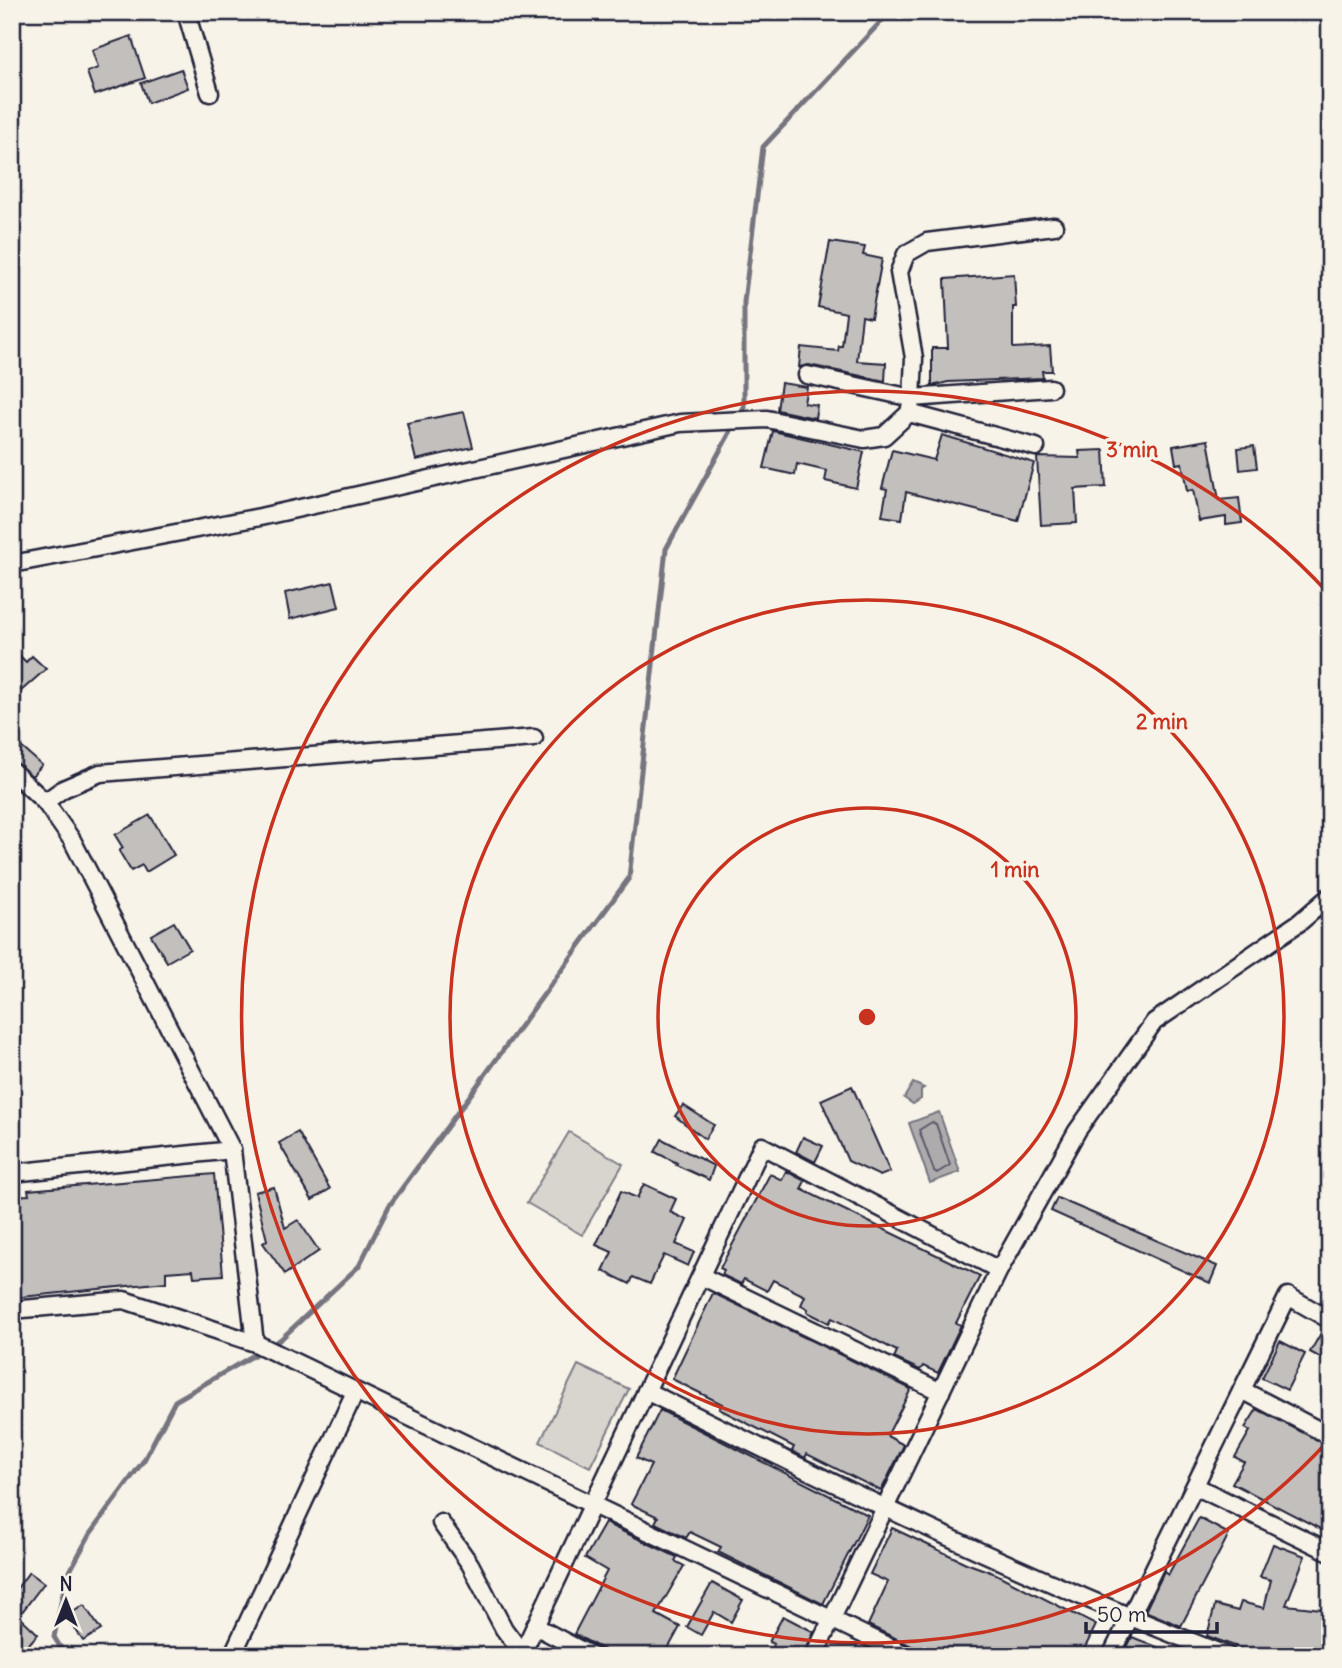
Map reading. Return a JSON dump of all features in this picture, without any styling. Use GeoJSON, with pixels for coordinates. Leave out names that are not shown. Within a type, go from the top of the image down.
{"type":"FeatureCollection","features":[{"type":"Feature","properties":{"kind":"street"},"geometry":{"type":"LineString","coordinates":[[186,12],[211,93]]}},
{"type":"Feature","properties":{"kind":"street"},"geometry":{"type":"LineString","coordinates":[[12,564],[260,517],[680,423],[767,419],[864,439],[884,436],[910,405],[914,358],[898,272],[906,254],[927,242],[1054,226]]}},
{"type":"Feature","properties":{"kind":"street"},"geometry":{"type":"LineString","coordinates":[[807,375],[910,405],[1036,447]]}},
{"type":"Feature","properties":{"kind":"street"},"geometry":{"type":"LineString","coordinates":[[910,405],[1051,388]]}},
{"type":"Feature","properties":{"kind":"street"},"geometry":{"type":"LineString","coordinates":[[45,802],[63,789],[100,773],[534,738]]}},
{"type":"Feature","properties":{"kind":"street"},"geometry":{"type":"LineString","coordinates":[[12,771],[45,802],[72,840],[232,1150],[256,1343]]}},
{"type":"Feature","properties":{"kind":"street"},"geometry":{"type":"LineString","coordinates":[[814,1656],[999,1270],[1077,1131],[1154,1022],[1300,922],[1330,896]]}},
{"type":"Feature","properties":{"kind":"street"},"geometry":{"type":"LineString","coordinates":[[441,1523],[470,1564],[504,1629],[522,1654],[762,1146],[999,1270]]}},
{"type":"Feature","properties":{"kind":"street"},"geometry":{"type":"LineString","coordinates":[[12,1173],[232,1150]]}},
{"type":"Feature","properties":{"kind":"street"},"geometry":{"type":"LineString","coordinates":[[701,1276],[941,1392]]}},
{"type":"Feature","properties":{"kind":"street"},"geometry":{"type":"LineString","coordinates":[[1111,1656],[1288,1296],[1330,1320]]}},
{"type":"Feature","properties":{"kind":"street"},"geometry":{"type":"LineString","coordinates":[[12,1310],[124,1300],[256,1343],[908,1656]]}},
{"type":"Feature","properties":{"kind":"street"},"geometry":{"type":"LineString","coordinates":[[1242,1390],[1330,1436]]}},
{"type":"Feature","properties":{"kind":"street"},"geometry":{"type":"LineString","coordinates":[[646,1391],[884,1510],[1129,1618],[1228,1656]]}},
{"type":"Feature","properties":{"kind":"street"},"geometry":{"type":"LineString","coordinates":[[232,1656],[355,1392]]}},
{"type":"Feature","properties":{"kind":"street"},"geometry":{"type":"LineString","coordinates":[[1195,1486],[1330,1552]]}},
{"type":"Feature","properties":{"kind":"street"},"geometry":{"type":"LineString","coordinates":[[535,1626],[592,1656]]}},
{"type":"Feature","properties":{"kind":"shaded area"},"geometry":{"type":"Polygon","coordinates":[[[569,1132],[623,1164],[582,1235],[527,1203],[569,1132]]]}},
{"type":"Feature","properties":{"kind":"shaded area"},"geometry":{"type":"Polygon","coordinates":[[[578,1365],[629,1389],[590,1467],[540,1442],[578,1365]]]}},
{"type":"Feature","properties":{"kind":"water"},"geometry":{"type":"Polygon","coordinates":[[[913,1083],[924,1088],[921,1090],[921,1099],[913,1104],[904,1098],[913,1083]]]}},
{"type":"Feature","properties":{"kind":"water"},"geometry":{"type":"Polygon","coordinates":[[[939,1112],[960,1172],[930,1183],[909,1123],[939,1112]]]}},
{"type":"Feature","properties":{"kind":"building"},"geometry":{"type":"Polygon","coordinates":[[[131,36],[145,78],[95,95],[87,72],[98,68],[92,50],[131,36]]]}},
{"type":"Feature","properties":{"kind":"building"},"geometry":{"type":"Polygon","coordinates":[[[181,69],[188,88],[148,103],[141,83],[181,69]]]}},
{"type":"Feature","properties":{"kind":"building"},"geometry":{"type":"Polygon","coordinates":[[[830,242],[865,247],[863,255],[882,259],[871,318],[862,316],[857,361],[886,363],[885,381],[809,365],[799,367],[801,347],[838,351],[839,346],[842,346],[846,313],[818,307],[830,242]]]}},
{"type":"Feature","properties":{"kind":"building"},"geometry":{"type":"Polygon","coordinates":[[[1014,274],[1016,307],[1013,307],[1013,348],[1050,346],[1052,371],[1042,371],[1043,378],[948,382],[932,386],[932,348],[948,348],[945,279],[1014,274]]]}},
{"type":"Feature","properties":{"kind":"building"},"geometry":{"type":"Polygon","coordinates":[[[781,383],[807,387],[804,403],[817,405],[815,418],[777,410],[781,383]]]}},
{"type":"Feature","properties":{"kind":"building"},"geometry":{"type":"Polygon","coordinates":[[[464,412],[473,447],[416,460],[407,423],[464,412]]]}},
{"type":"Feature","properties":{"kind":"building"},"geometry":{"type":"Polygon","coordinates":[[[773,431],[864,452],[856,488],[825,481],[827,471],[797,464],[795,475],[764,468],[773,431]]]}},
{"type":"Feature","properties":{"kind":"building"},"geometry":{"type":"Polygon","coordinates":[[[942,435],[1034,463],[1018,521],[906,492],[902,519],[882,516],[887,489],[882,488],[892,450],[934,460],[942,435]]]}},
{"type":"Feature","properties":{"kind":"building"},"geometry":{"type":"Polygon","coordinates":[[[1208,440],[1219,500],[1239,498],[1242,523],[1226,525],[1226,517],[1199,521],[1193,490],[1187,491],[1182,463],[1176,464],[1173,446],[1208,440]]]}},
{"type":"Feature","properties":{"kind":"building"},"geometry":{"type":"Polygon","coordinates":[[[1254,446],[1257,468],[1240,470],[1238,448],[1254,446]]]}},
{"type":"Feature","properties":{"kind":"building"},"geometry":{"type":"Polygon","coordinates":[[[1104,450],[1106,487],[1075,489],[1077,523],[1041,525],[1037,457],[1080,458],[1079,451],[1104,450]]]}},
{"type":"Feature","properties":{"kind":"building"},"geometry":{"type":"Polygon","coordinates":[[[333,582],[339,607],[290,619],[285,593],[333,582]]]}},
{"type":"Feature","properties":{"kind":"building"},"geometry":{"type":"Polygon","coordinates":[[[20,656],[26,662],[32,656],[46,669],[12,699],[12,665],[20,656]]]}},
{"type":"Feature","properties":{"kind":"building"},"geometry":{"type":"Polygon","coordinates":[[[12,739],[42,765],[32,776],[12,760],[12,739]]]}},
{"type":"Feature","properties":{"kind":"building"},"geometry":{"type":"Polygon","coordinates":[[[150,815],[174,855],[146,872],[142,865],[131,871],[119,851],[123,848],[115,835],[150,815]]]}},
{"type":"Feature","properties":{"kind":"building"},"geometry":{"type":"Polygon","coordinates":[[[174,922],[190,949],[167,962],[151,935],[174,922]]]}},
{"type":"Feature","properties":{"kind":"building"},"geometry":{"type":"Polygon","coordinates":[[[852,1086],[890,1172],[880,1176],[848,1161],[821,1100],[852,1086]]]}},
{"type":"Feature","properties":{"kind":"building"},"geometry":{"type":"Polygon","coordinates":[[[683,1105],[714,1125],[705,1139],[675,1116],[683,1105]]]}},
{"type":"Feature","properties":{"kind":"building"},"geometry":{"type":"Polygon","coordinates":[[[298,1132],[330,1189],[312,1200],[279,1143],[298,1132]]]}},
{"type":"Feature","properties":{"kind":"building"},"geometry":{"type":"Polygon","coordinates":[[[803,1137],[823,1146],[815,1162],[796,1152],[803,1137]]]}},
{"type":"Feature","properties":{"kind":"building"},"geometry":{"type":"Polygon","coordinates":[[[662,1139],[714,1166],[709,1180],[655,1152],[662,1139]]]}},
{"type":"Feature","properties":{"kind":"building"},"geometry":{"type":"Polygon","coordinates":[[[786,1171],[805,1181],[801,1189],[980,1276],[956,1323],[961,1325],[938,1373],[923,1366],[920,1370],[894,1358],[897,1351],[832,1318],[829,1323],[807,1312],[808,1309],[801,1305],[805,1296],[773,1280],[767,1291],[744,1279],[741,1284],[722,1275],[724,1270],[720,1268],[770,1174],[782,1180],[786,1171]]]}},
{"type":"Feature","properties":{"kind":"building"},"geometry":{"type":"Polygon","coordinates":[[[214,1174],[223,1275],[194,1277],[193,1270],[166,1272],[166,1282],[12,1298],[12,1196],[29,1195],[28,1190],[214,1174]]]}},
{"type":"Feature","properties":{"kind":"building"},"geometry":{"type":"Polygon","coordinates":[[[644,1184],[676,1199],[670,1212],[687,1220],[676,1244],[694,1252],[688,1266],[664,1255],[650,1284],[633,1277],[630,1284],[603,1271],[612,1252],[596,1245],[621,1191],[637,1198],[644,1184]]]}},
{"type":"Feature","properties":{"kind":"building"},"geometry":{"type":"Polygon","coordinates":[[[274,1187],[285,1228],[298,1220],[319,1251],[285,1274],[263,1243],[267,1240],[255,1192],[274,1187]]]}},
{"type":"Feature","properties":{"kind":"building"},"geometry":{"type":"Polygon","coordinates":[[[1057,1198],[1217,1266],[1210,1283],[1051,1211],[1057,1198]]]}},
{"type":"Feature","properties":{"kind":"building"},"geometry":{"type":"Polygon","coordinates":[[[713,1293],[911,1389],[887,1436],[904,1445],[881,1491],[807,1454],[805,1458],[792,1451],[794,1447],[719,1409],[722,1404],[672,1379],[713,1293]]]}},
{"type":"Feature","properties":{"kind":"building"},"geometry":{"type":"Polygon","coordinates":[[[1324,1328],[1330,1330],[1330,1363],[1310,1352],[1324,1328]]]}},
{"type":"Feature","properties":{"kind":"building"},"geometry":{"type":"Polygon","coordinates":[[[1280,1341],[1305,1354],[1287,1390],[1262,1378],[1280,1341]]]}},
{"type":"Feature","properties":{"kind":"building"},"geometry":{"type":"Polygon","coordinates":[[[1257,1409],[1330,1446],[1330,1534],[1232,1483],[1244,1462],[1235,1457],[1250,1431],[1245,1428],[1257,1409]]]}},
{"type":"Feature","properties":{"kind":"building"},"geometry":{"type":"Polygon","coordinates":[[[660,1410],[868,1515],[823,1604],[718,1552],[721,1547],[690,1532],[686,1538],[655,1523],[658,1517],[631,1504],[651,1465],[636,1458],[660,1410]]]}},
{"type":"Feature","properties":{"kind":"building"},"geometry":{"type":"Polygon","coordinates":[[[1199,1518],[1229,1534],[1181,1626],[1145,1611],[1164,1572],[1168,1575],[1199,1518]]]}},
{"type":"Feature","properties":{"kind":"building"},"geometry":{"type":"Polygon","coordinates":[[[605,1523],[677,1557],[675,1561],[684,1566],[656,1614],[680,1627],[664,1656],[615,1656],[574,1634],[607,1571],[585,1558],[605,1523]]]}},
{"type":"Feature","properties":{"kind":"building"},"geometry":{"type":"Polygon","coordinates":[[[892,1528],[996,1574],[1096,1625],[1081,1656],[932,1656],[868,1625],[888,1582],[870,1574],[892,1528]]]}},
{"type":"Feature","properties":{"kind":"building"},"geometry":{"type":"Polygon","coordinates":[[[1273,1544],[1305,1556],[1286,1605],[1330,1610],[1330,1656],[1277,1651],[1276,1654],[1252,1648],[1251,1652],[1207,1636],[1215,1605],[1238,1611],[1241,1602],[1264,1608],[1271,1580],[1260,1577],[1273,1544]]]}},
{"type":"Feature","properties":{"kind":"building"},"geometry":{"type":"Polygon","coordinates":[[[29,1572],[44,1583],[19,1616],[38,1634],[18,1656],[12,1656],[12,1595],[29,1572]]]}},
{"type":"Feature","properties":{"kind":"building"},"geometry":{"type":"Polygon","coordinates":[[[712,1583],[743,1600],[731,1622],[714,1612],[701,1635],[687,1627],[712,1583]]]}},
{"type":"Feature","properties":{"kind":"building"},"geometry":{"type":"Polygon","coordinates":[[[84,1605],[101,1630],[83,1641],[67,1616],[84,1605]]]}},
{"type":"Feature","properties":{"kind":"building"},"geometry":{"type":"Polygon","coordinates":[[[783,1616],[814,1632],[803,1656],[767,1656],[774,1644],[769,1642],[783,1616]]]}},
{"type":"Feature","properties":{"kind":"building"},"geometry":{"type":"Polygon","coordinates":[[[1132,1637],[1177,1655],[1177,1656],[1123,1656],[1132,1637]]]}},
{"type":"Feature","properties":{"kind":"waterway"},"geometry":{"type":"LineString","coordinates":[[270,1346],[281,1339],[359,1266],[389,1206],[629,878],[666,549],[744,407],[744,302],[763,147],[890,12]]}},
{"type":"Feature","properties":{"kind":"waterway"},"geometry":{"type":"LineString","coordinates":[[66,1656],[54,1637],[65,1583],[90,1534],[144,1460],[175,1401],[261,1351]]}}]}
